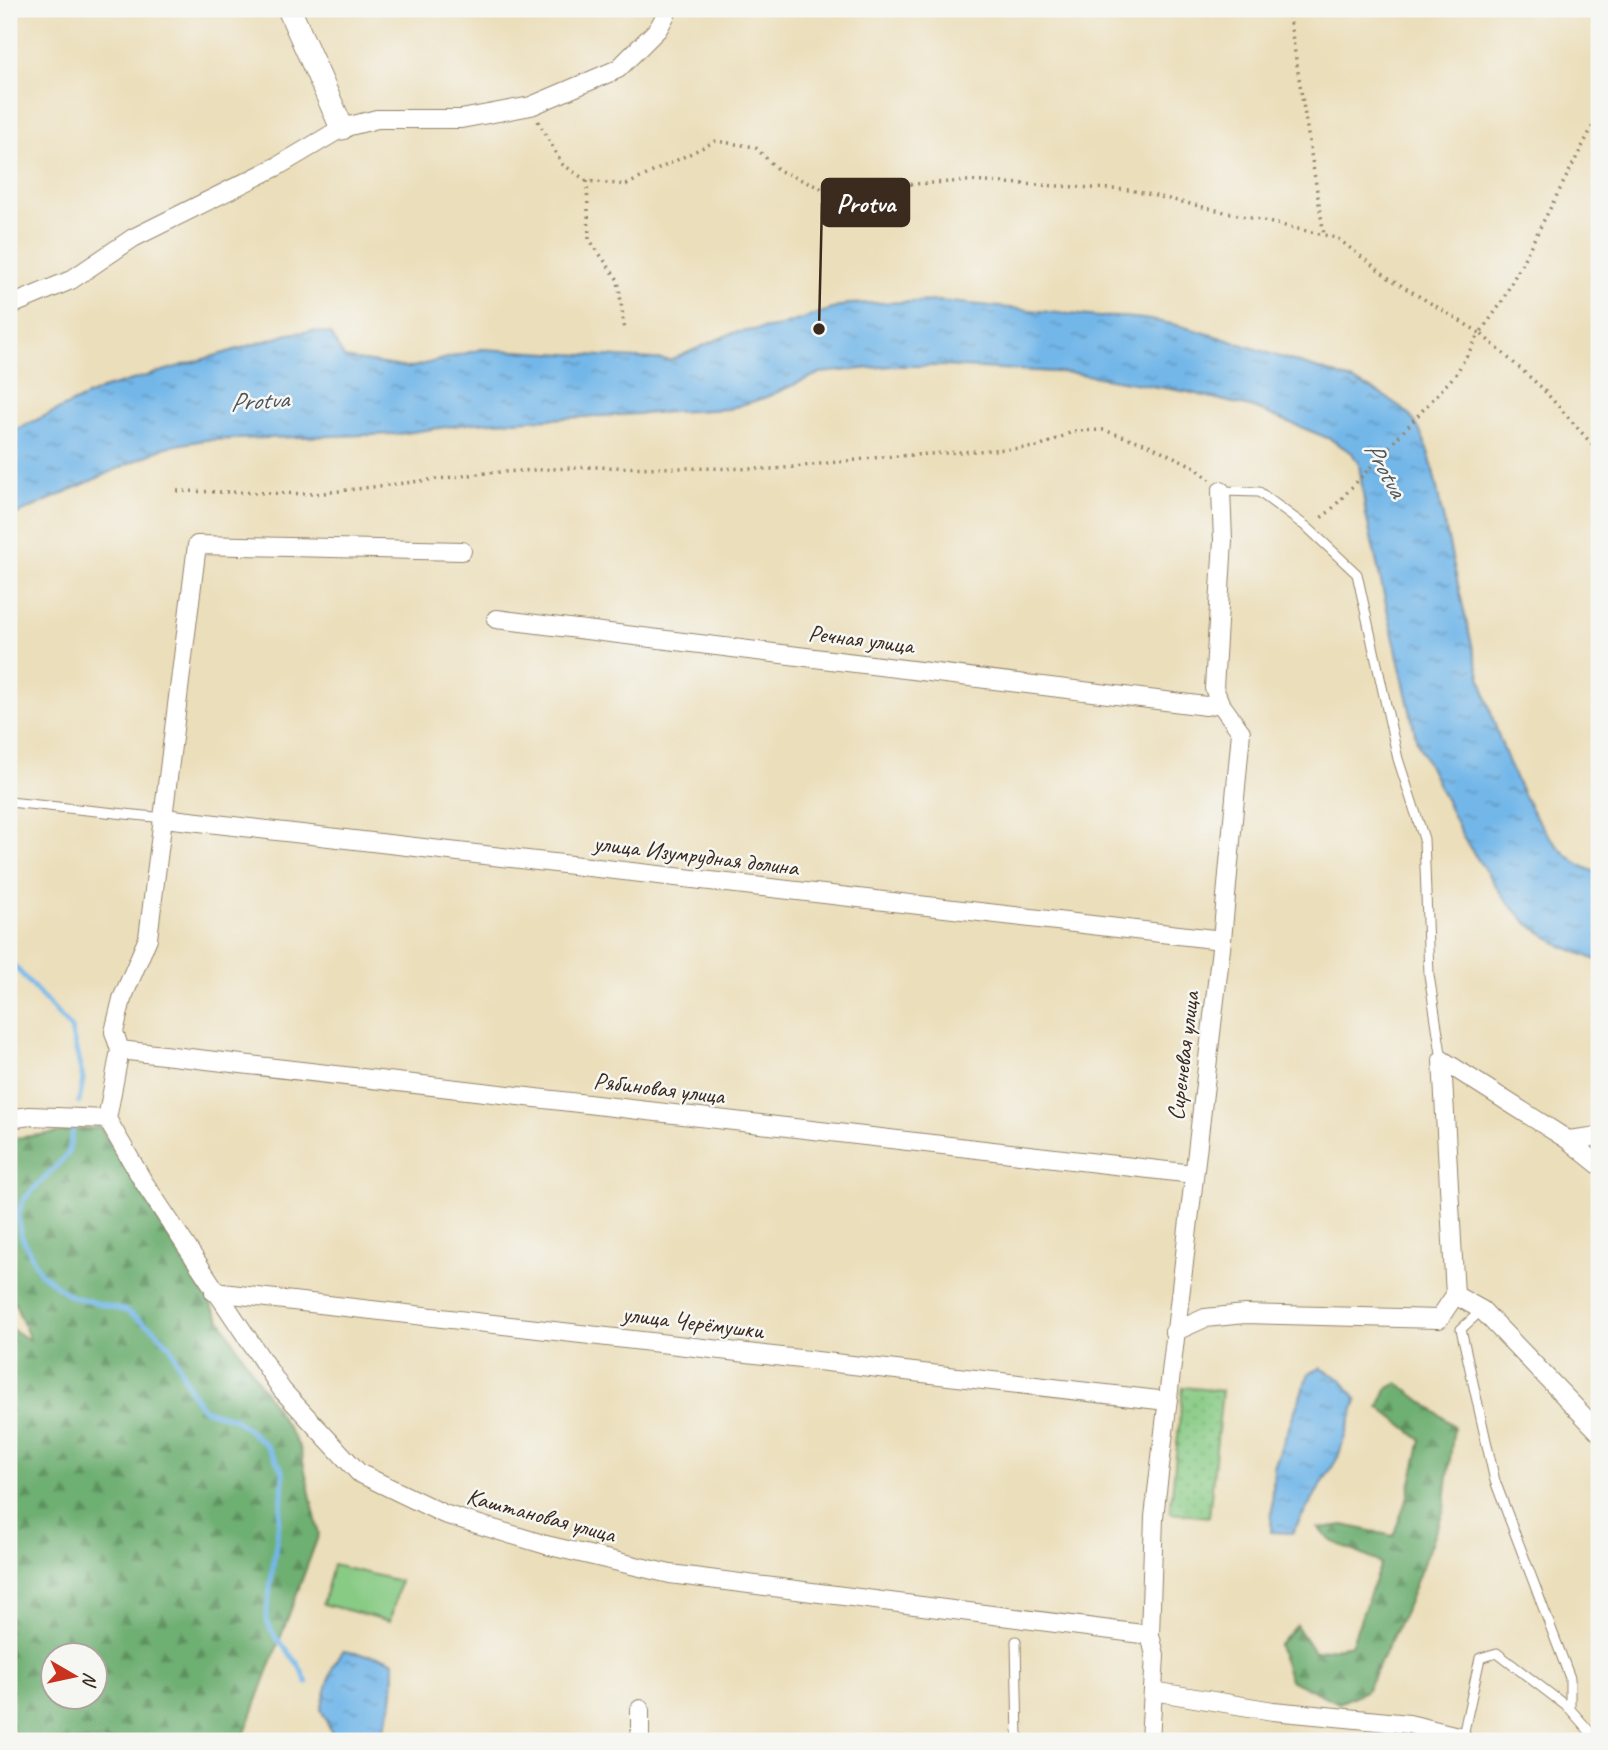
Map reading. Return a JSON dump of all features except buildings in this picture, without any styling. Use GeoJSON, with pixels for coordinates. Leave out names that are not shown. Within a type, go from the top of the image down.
{"type":"FeatureCollection","features":[{"type":"Feature","properties":{"kind":"street"},"geometry":{"type":"LineString","coordinates":[[289,9],[342,128]]}},
{"type":"Feature","properties":{"kind":"street"},"geometry":{"type":"LineString","coordinates":[[9,306],[71,280],[133,238],[278,166],[342,128],[377,119],[461,119],[531,106],[618,69],[659,29],[669,9]]}},
{"type":"Feature","properties":{"kind":"street","name":"Сиреневая улица"},"geometry":{"type":"LineString","coordinates":[[1150,1741],[1155,1656],[1150,1635],[1154,1517],[1222,940],[1241,732],[1220,704],[1214,688],[1223,540],[1221,491]]}},
{"type":"Feature","properties":{"kind":"street"},"geometry":{"type":"LineString","coordinates":[[9,1119],[30,1116],[107,1119],[120,1050],[114,1032],[122,999],[148,938],[197,545],[462,551]]}},
{"type":"Feature","properties":{"kind":"street","name":"Речная улица"},"geometry":{"type":"LineString","coordinates":[[496,619],[1206,706],[1220,704]]}},
{"type":"Feature","properties":{"kind":"street","name":"улица Изумрудная долина"},"geometry":{"type":"LineString","coordinates":[[164,818],[1222,940]]}},
{"type":"Feature","properties":{"kind":"street","name":"Рябиновая улица"},"geometry":{"type":"LineString","coordinates":[[120,1050],[1193,1174]]}},
{"type":"Feature","properties":{"kind":"street"},"geometry":{"type":"LineString","coordinates":[[1442,1060],[1568,1140],[1599,1165]]}},
{"type":"Feature","properties":{"kind":"street"},"geometry":{"type":"LineString","coordinates":[[1174,1332],[1205,1318],[1245,1314],[1439,1319],[1455,1295],[1442,1060]]}},
{"type":"Feature","properties":{"kind":"street","name":"Каштановая улица"},"geometry":{"type":"LineString","coordinates":[[107,1119],[143,1181],[282,1390],[359,1473],[444,1514],[545,1545],[670,1574],[1150,1635]]}},
{"type":"Feature","properties":{"kind":"street"},"geometry":{"type":"LineString","coordinates":[[1568,1140],[1599,1136]]}},
{"type":"Feature","properties":{"kind":"street","name":"улица Черёмушки"},"geometry":{"type":"LineString","coordinates":[[215,1292],[1167,1401]]}},
{"type":"Feature","properties":{"kind":"street"},"geometry":{"type":"LineString","coordinates":[[1455,1295],[1482,1310],[1599,1432]]}},
{"type":"Feature","properties":{"kind":"street"},"geometry":{"type":"LineString","coordinates":[[1153,1691],[1273,1711],[1409,1724],[1462,1739]]}},
{"type":"Feature","properties":{"kind":"street"},"geometry":{"type":"LineString","coordinates":[[640,1709],[640,1741]]}},
{"type":"Feature","properties":{"kind":"lane"},"geometry":{"type":"LineString","coordinates":[[1221,491],[1259,492],[1308,528],[1357,574],[1398,759],[1424,839],[1429,975],[1442,1060]]}},
{"type":"Feature","properties":{"kind":"lane"},"geometry":{"type":"LineString","coordinates":[[9,802],[164,818]]}},
{"type":"Feature","properties":{"kind":"lane"},"geometry":{"type":"LineString","coordinates":[[1482,1310],[1461,1329],[1495,1481],[1570,1678],[1570,1709]]}},
{"type":"Feature","properties":{"kind":"lane"},"geometry":{"type":"LineString","coordinates":[[1016,1641],[1018,1741]]}},
{"type":"Feature","properties":{"kind":"lane"},"geometry":{"type":"LineString","coordinates":[[1462,1739],[1480,1658],[1497,1653],[1570,1709],[1598,1741]]}},
{"type":"Feature","properties":{"kind":"path"},"geometry":{"type":"LineString","coordinates":[[1288,9],[1325,235]]}},
{"type":"Feature","properties":{"kind":"path"},"geometry":{"type":"LineString","coordinates":[[531,106],[562,164],[587,181],[626,185],[716,141],[755,148],[778,170],[823,189],[968,181],[1130,190],[1337,238],[1389,278],[1480,332],[1541,387],[1599,452]]}},
{"type":"Feature","properties":{"kind":"path"},"geometry":{"type":"LineString","coordinates":[[1330,511],[1456,374],[1500,304],[1599,114]]}},
{"type":"Feature","properties":{"kind":"path"},"geometry":{"type":"LineString","coordinates":[[587,181],[589,239],[618,280],[625,332]]}},
{"type":"Feature","properties":{"kind":"path"},"geometry":{"type":"LineString","coordinates":[[177,491],[315,494],[486,473],[587,467],[776,469],[882,457],[1039,447],[1074,431],[1103,430],[1147,444],[1195,467],[1221,491]]}},
{"type":"Feature","properties":{"kind":"green space"},"geometry":{"type":"Polygon","coordinates":[[[100,1127],[300,1448],[319,1534],[242,1741],[9,1741],[9,1328],[30,1340],[9,1289],[9,1139],[100,1127]]]}},
{"type":"Feature","properties":{"kind":"green space"},"geometry":{"type":"Polygon","coordinates":[[[1398,1383],[1454,1426],[1444,1509],[1405,1611],[1366,1691],[1339,1703],[1290,1680],[1278,1646],[1296,1625],[1314,1652],[1351,1645],[1381,1563],[1331,1541],[1319,1528],[1344,1525],[1393,1536],[1408,1496],[1421,1440],[1379,1407],[1387,1389],[1398,1383]]]}},
{"type":"Feature","properties":{"kind":"green space"},"geometry":{"type":"Polygon","coordinates":[[[1183,1387],[1222,1391],[1209,1517],[1170,1513],[1183,1387]]]}},
{"type":"Feature","properties":{"kind":"green space"},"geometry":{"type":"Polygon","coordinates":[[[333,1565],[400,1581],[390,1621],[323,1604],[333,1565]]]}},
{"type":"Feature","properties":{"kind":"water"},"geometry":{"type":"Polygon","coordinates":[[[940,301],[1143,319],[1185,327],[1341,376],[1377,392],[1408,414],[1427,447],[1476,658],[1492,716],[1512,770],[1536,818],[1565,853],[1599,873],[1599,961],[1562,946],[1527,923],[1504,898],[1466,842],[1417,742],[1366,515],[1359,464],[1352,453],[1330,439],[1254,408],[1188,392],[1074,373],[891,366],[820,373],[764,398],[728,409],[474,423],[398,434],[204,440],[166,447],[9,518],[9,433],[102,389],[289,334],[312,331],[331,334],[344,358],[409,368],[482,349],[671,360],[732,333],[781,326],[848,304],[940,301]]]}},
{"type":"Feature","properties":{"kind":"water"},"geometry":{"type":"Polygon","coordinates":[[[1321,1368],[1342,1380],[1357,1400],[1338,1457],[1292,1533],[1271,1532],[1274,1467],[1309,1373],[1321,1368]]]}},
{"type":"Feature","properties":{"kind":"water"},"geometry":{"type":"Polygon","coordinates":[[[343,1651],[386,1658],[394,1662],[389,1713],[377,1741],[335,1741],[321,1709],[333,1666],[343,1651]]]}},
{"type":"Feature","properties":{"kind":"waterway"},"geometry":{"type":"LineString","coordinates":[[9,960],[71,1029],[83,1079],[79,1102]]}},
{"type":"Feature","properties":{"kind":"waterway"},"geometry":{"type":"LineString","coordinates":[[73,1130],[68,1154],[23,1200],[18,1216],[21,1235],[40,1273],[70,1296],[126,1311],[155,1330],[171,1347],[191,1392],[203,1409],[235,1419],[265,1444],[280,1466],[283,1474],[282,1499],[266,1619],[275,1636],[298,1665],[307,1683]]}},
{"type":"Feature","properties":{"kind":"place","name":"Protva"},"geometry":{"type":"Point","coordinates":[819,329]}}]}
